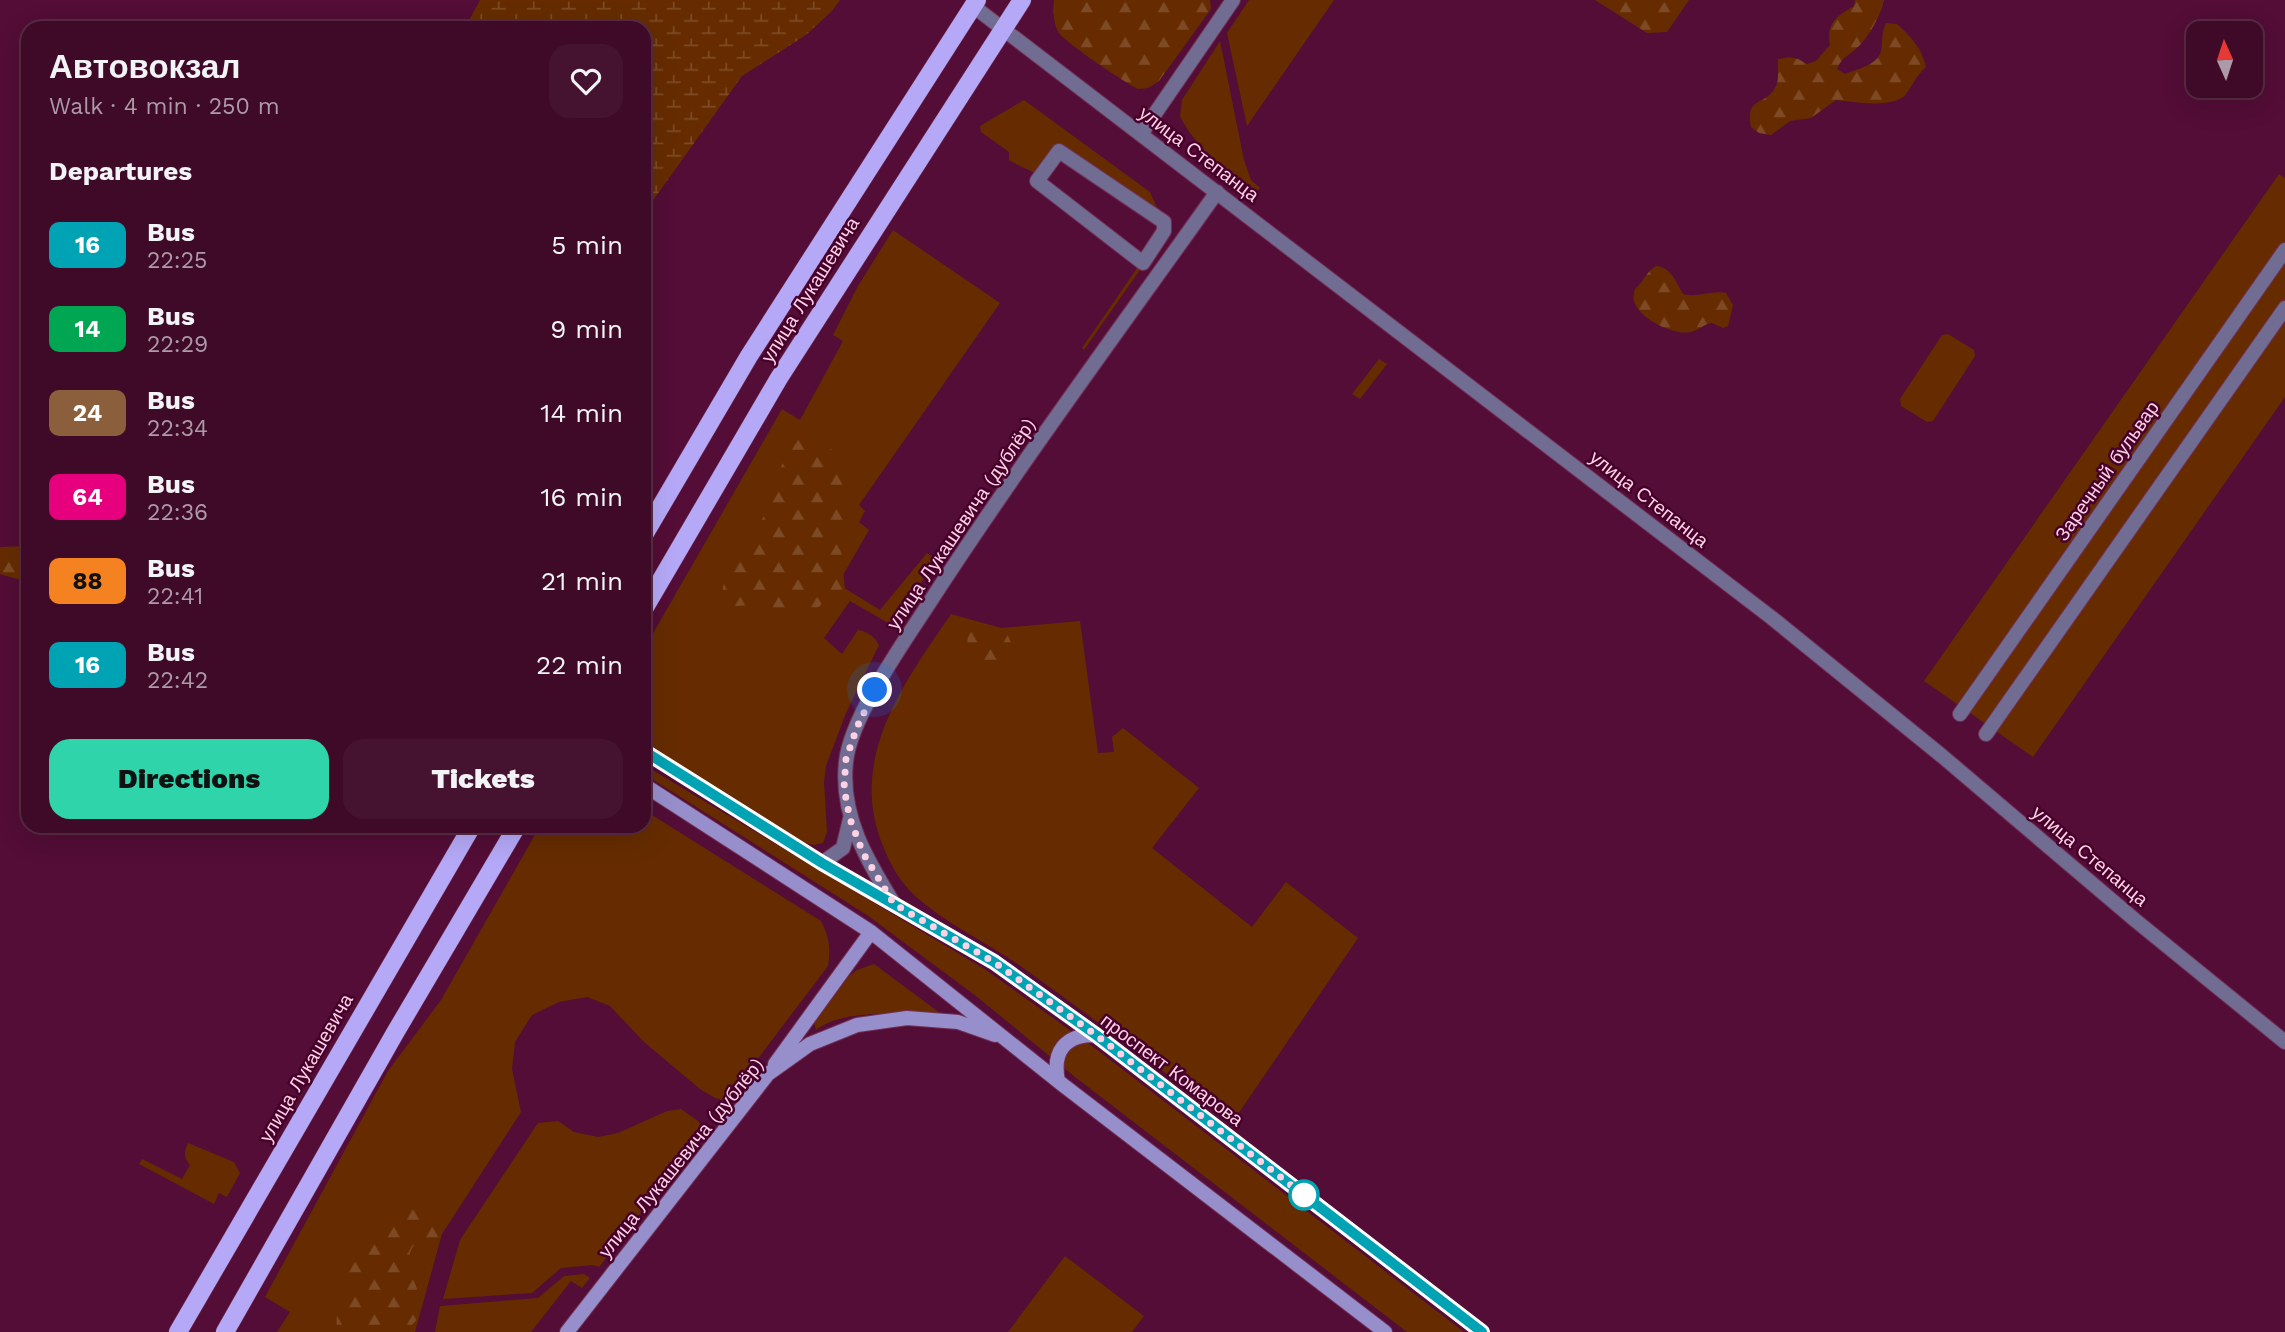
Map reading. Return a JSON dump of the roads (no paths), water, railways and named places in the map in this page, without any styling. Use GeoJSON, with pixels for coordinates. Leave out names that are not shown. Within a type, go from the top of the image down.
{"type":"FeatureCollection","features":[{"type":"Feature","properties":{"kind":"main road","name":"улица Лукашевича"},"geometry":{"type":"LineString","coordinates":[[651,597],[779,378],[1022,0]]}},
{"type":"Feature","properties":{"kind":"main road","name":"улица Лукашевича"},"geometry":{"type":"LineString","coordinates":[[651,523],[749,356],[975,3]]}},
{"type":"Feature","properties":{"kind":"main road","name":"проспект Комарова"},"geometry":{"type":"LineString","coordinates":[[651,755],[822,863],[994,962],[1096,1035],[1482,1332]]}},
{"type":"Feature","properties":{"kind":"main road"},"geometry":{"type":"LineString","coordinates":[[651,790],[871,932],[1058,1081],[1385,1332]]}},
{"type":"Feature","properties":{"kind":"main road","name":"улица Лукашевича"},"geometry":{"type":"LineString","coordinates":[[178,1332],[468,833]]}},
{"type":"Feature","properties":{"kind":"main road"},"geometry":{"type":"LineString","coordinates":[[225,1332],[513,833]]}},
{"type":"Feature","properties":{"kind":"main road"},"geometry":{"type":"LineString","coordinates":[[768,1074],[871,932]]}},
{"type":"Feature","properties":{"kind":"main road","name":"улица Лукашевича (дублёр)"},"geometry":{"type":"LineString","coordinates":[[567,1332],[768,1074],[810,1044],[857,1025],[907,1018],[958,1023],[1006,1039]]}},
{"type":"Feature","properties":{"kind":"main road"},"geometry":{"type":"LineString","coordinates":[[1058,1081],[1055,1066],[1059,1052],[1068,1041],[1081,1035],[1096,1035]]}},
{"type":"Feature","properties":{"kind":"street"},"geometry":{"type":"LineString","coordinates":[[1141,134],[1233,0]]}},
{"type":"Feature","properties":{"kind":"street","name":"улица Степанца"},"geometry":{"type":"LineString","coordinates":[[975,3],[1002,28],[1772,618],[2285,1042]]}},
{"type":"Feature","properties":{"kind":"street"},"geometry":{"type":"LineString","coordinates":[[1059,151],[1164,222],[1164,231],[1143,263],[1037,181],[1059,151]]}},
{"type":"Feature","properties":{"kind":"street","name":"улица Лукашевича (дублёр)"},"geometry":{"type":"LineString","coordinates":[[894,904],[863,853],[850,819],[844,788],[846,759],[857,727],[890,665],[962,553],[1217,192]]}},
{"type":"Feature","properties":{"kind":"street","name":"Заречный бульвар"},"geometry":{"type":"LineString","coordinates":[[1960,714],[2285,250]]}},
{"type":"Feature","properties":{"kind":"street"},"geometry":{"type":"LineString","coordinates":[[1986,734],[2285,308]]}},
{"type":"Feature","properties":{"kind":"street"},"geometry":{"type":"LineString","coordinates":[[822,863],[843,848],[850,819]]}}]}
